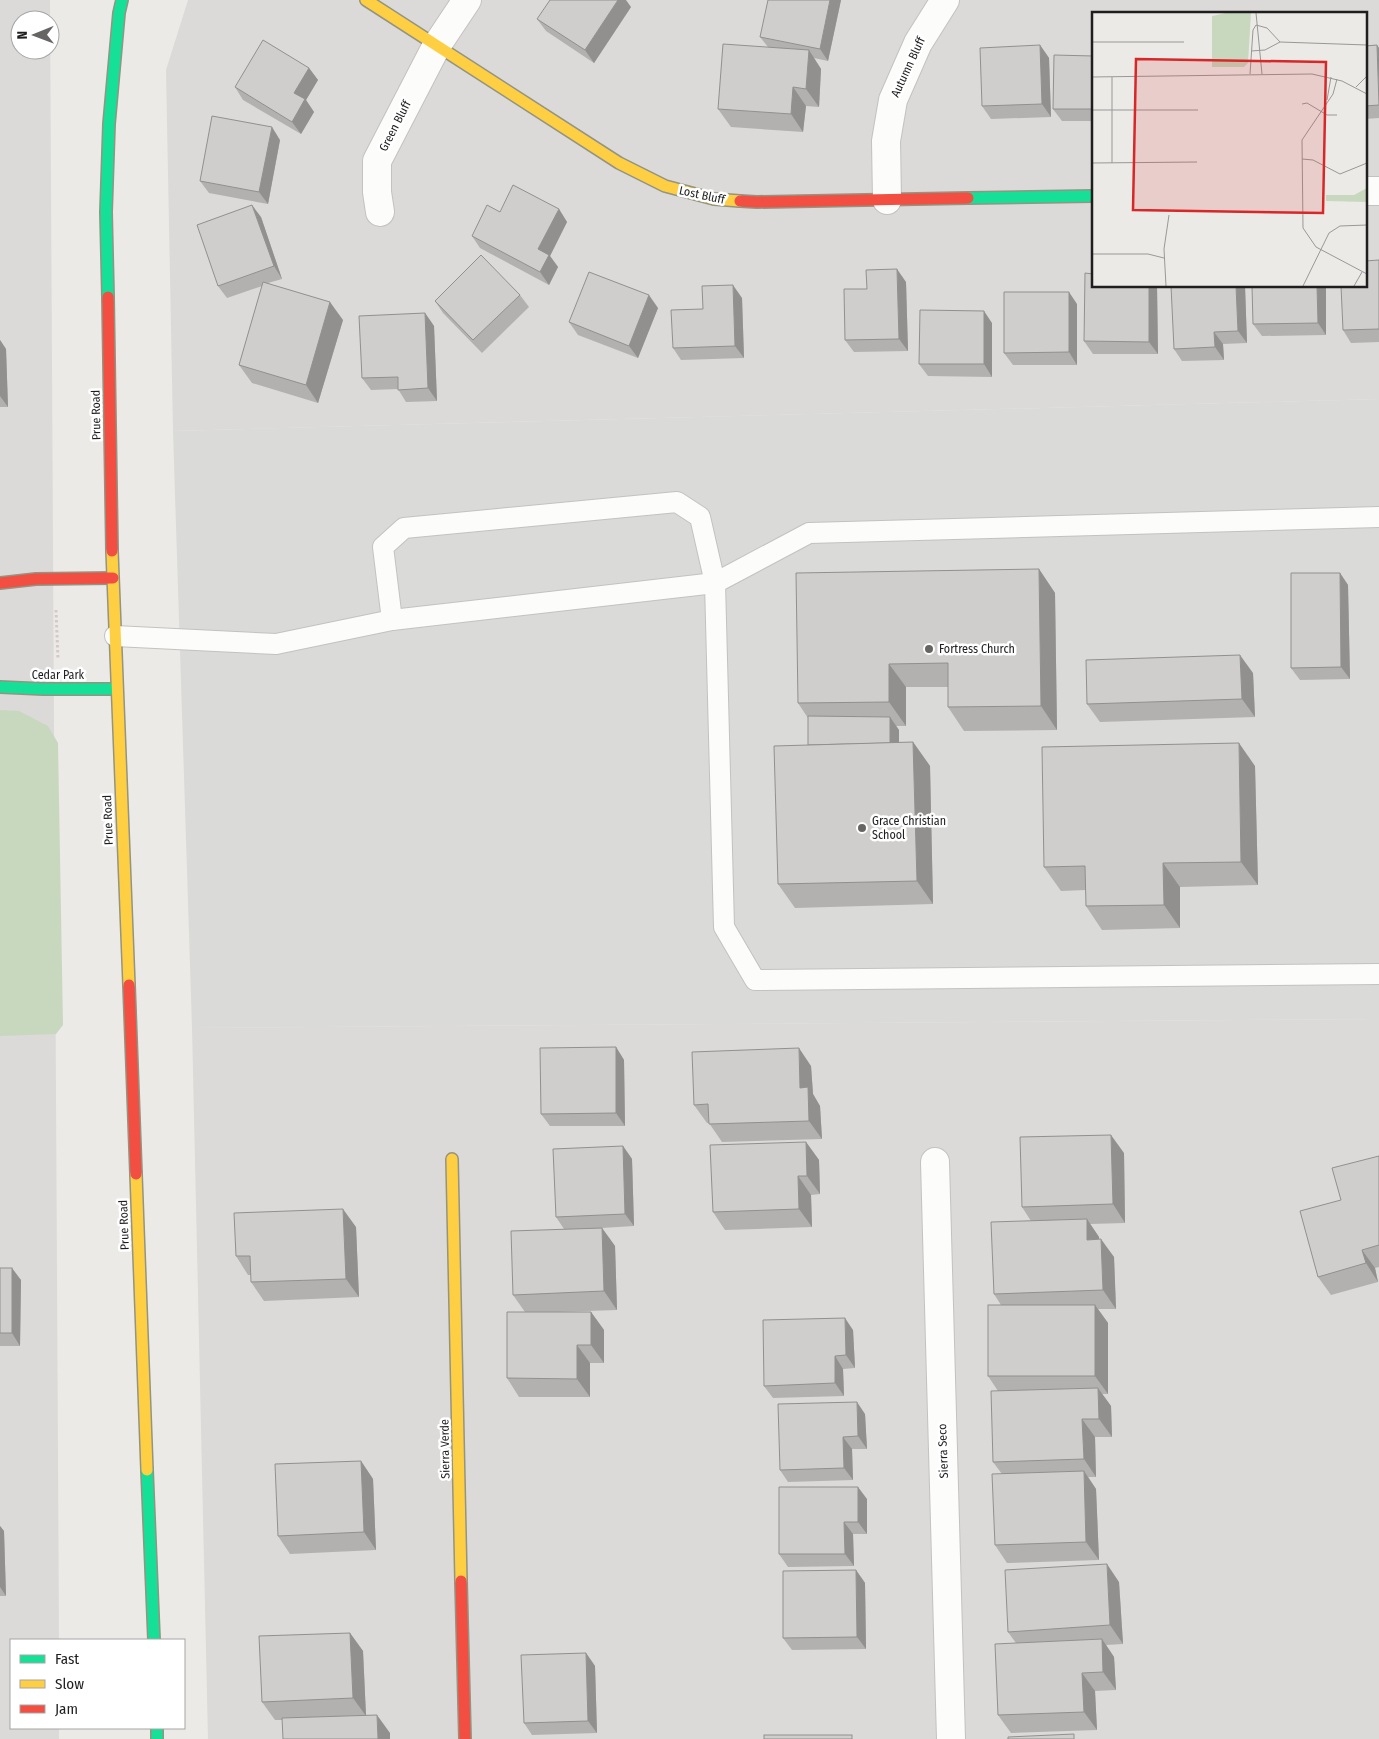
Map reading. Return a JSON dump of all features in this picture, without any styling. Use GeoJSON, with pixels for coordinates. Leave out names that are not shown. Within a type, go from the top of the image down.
{"type":"FeatureCollection","features":[{"type":"Feature","properties":{"kind":"main road","name":"Prue Road"},"geometry":{"type":"LineString","coordinates":[[122,0],[119,13],[109,124],[106,212],[113,578],[154,1639]]}},
{"type":"Feature","properties":{"kind":"main road","name":"Lost Bluff"},"geometry":{"type":"LineString","coordinates":[[366,0],[619,163],[665,186],[714,199],[757,202],[1092,196]]}},
{"type":"Feature","properties":{"kind":"main road"},"geometry":{"type":"LineString","coordinates":[[0,583],[36,579],[113,578]]}},
{"type":"Feature","properties":{"kind":"main road","name":"Cedar Park"},"geometry":{"type":"LineString","coordinates":[[0,687],[43,690],[116,689]]}},
{"type":"Feature","properties":{"kind":"main road","name":"Sierra Verde"},"geometry":{"type":"LineString","coordinates":[[452,1159],[465,1739]]}},
{"type":"Feature","properties":{"kind":"street","name":"Green Bluff"},"geometry":{"type":"LineString","coordinates":[[380,212],[377,192],[377,161],[436,45],[467,0]]}},
{"type":"Feature","properties":{"kind":"street","name":"Autumn Bluff"},"geometry":{"type":"LineString","coordinates":[[887,200],[886,141],[893,100],[918,43],[945,0]]}},
{"type":"Feature","properties":{"kind":"street"},"geometry":{"type":"LineString","coordinates":[[1366,191],[1379,191]]}},
{"type":"Feature","properties":{"kind":"street","name":"Sierra Seco"},"geometry":{"type":"LineString","coordinates":[[935,1162],[951,1739]]}},
{"type":"Feature","properties":{"kind":"lane"},"geometry":{"type":"LineString","coordinates":[[392,620],[383,547],[404,528],[676,502],[700,517],[715,583],[724,927],[755,980],[1379,974]]}},
{"type":"Feature","properties":{"kind":"lane"},"geometry":{"type":"LineString","coordinates":[[115,636],[276,644],[392,620],[715,583],[809,533],[1379,517]]}},
{"type":"Feature","properties":{"kind":"path"},"geometry":{"type":"LineString","coordinates":[[56,605],[58,665]]}},
{"type":"Feature","properties":{"kind":"shaded area"},"geometry":{"type":"Polygon","coordinates":[[[0,0],[50,0],[50,10],[10,10],[10,60],[50,60],[59,1639],[10,1639],[10,1729],[59,1729],[59,1739],[0,1739],[0,0]]]}},
{"type":"Feature","properties":{"kind":"shaded area"},"geometry":{"type":"Polygon","coordinates":[[[188,0],[1379,0],[1379,399],[173,431],[166,70],[188,0]]]}},
{"type":"Feature","properties":{"kind":"shaded area"},"geometry":{"type":"Polygon","coordinates":[[[1379,399],[1379,1019],[192,1028],[173,431],[1379,399]]]}},
{"type":"Feature","properties":{"kind":"shaded area"},"geometry":{"type":"Polygon","coordinates":[[[1379,1019],[1379,1739],[208,1739],[192,1028],[1379,1019]]]}},
{"type":"Feature","properties":{"kind":"green space"},"geometry":{"type":"Polygon","coordinates":[[[0,710],[19,711],[48,726],[58,743],[63,1025],[56,1034],[0,1036],[0,710]]]}},
{"type":"Feature","properties":{"kind":"building"},"geometry":{"type":"Polygon","coordinates":[[[550,0],[618,0],[585,50],[537,19],[550,0]]]}},
{"type":"Feature","properties":{"kind":"building"},"geometry":{"type":"Polygon","coordinates":[[[768,0],[830,0],[820,49],[760,37],[768,0]]]}},
{"type":"Feature","properties":{"kind":"building"},"geometry":{"type":"Polygon","coordinates":[[[263,40],[309,68],[294,93],[305,99],[292,122],[235,87],[263,40]]]}},
{"type":"Feature","properties":{"kind":"building"},"geometry":{"type":"Polygon","coordinates":[[[723,44],[809,50],[806,89],[793,87],[791,114],[718,109],[723,44]]]}},
{"type":"Feature","properties":{"kind":"building"},"geometry":{"type":"Polygon","coordinates":[[[1040,45],[1042,104],[982,106],[980,48],[1040,45]]]}},
{"type":"Feature","properties":{"kind":"building"},"geometry":{"type":"Polygon","coordinates":[[[1377,45],[1379,105],[1366,106],[1366,46],[1377,45]]]}},
{"type":"Feature","properties":{"kind":"building"},"geometry":{"type":"Polygon","coordinates":[[[1054,55],[1092,56],[1092,109],[1053,109],[1054,55]]]}},
{"type":"Feature","properties":{"kind":"building"},"geometry":{"type":"Polygon","coordinates":[[[212,116],[272,127],[259,192],[200,181],[212,116]]]}},
{"type":"Feature","properties":{"kind":"building"},"geometry":{"type":"Polygon","coordinates":[[[513,185],[559,209],[538,249],[549,255],[540,272],[472,236],[487,205],[500,212],[513,185]]]}},
{"type":"Feature","properties":{"kind":"building"},"geometry":{"type":"Polygon","coordinates":[[[252,205],[274,266],[218,286],[197,225],[252,205]]]}},
{"type":"Feature","properties":{"kind":"building"},"geometry":{"type":"Polygon","coordinates":[[[481,255],[520,295],[473,340],[435,301],[481,255]]]}},
{"type":"Feature","properties":{"kind":"building"},"geometry":{"type":"Polygon","coordinates":[[[1379,260],[1379,329],[1343,330],[1341,288],[1366,288],[1366,261],[1379,260]]]}},
{"type":"Feature","properties":{"kind":"building"},"geometry":{"type":"Polygon","coordinates":[[[897,269],[899,339],[845,340],[844,289],[867,289],[866,270],[897,269]]]}},
{"type":"Feature","properties":{"kind":"building"},"geometry":{"type":"Polygon","coordinates":[[[589,272],[649,295],[629,346],[569,322],[589,272]]]}},
{"type":"Feature","properties":{"kind":"building"},"geometry":{"type":"Polygon","coordinates":[[[1085,273],[1092,274],[1092,288],[1149,288],[1149,342],[1084,341],[1085,273]]]}},
{"type":"Feature","properties":{"kind":"building"},"geometry":{"type":"Polygon","coordinates":[[[263,282],[330,302],[306,385],[239,365],[263,282]]]}},
{"type":"Feature","properties":{"kind":"building"},"geometry":{"type":"Polygon","coordinates":[[[733,285],[735,346],[673,348],[671,310],[703,309],[702,286],[733,285]]]}},
{"type":"Feature","properties":{"kind":"building"},"geometry":{"type":"Polygon","coordinates":[[[1171,288],[1236,288],[1238,331],[1214,332],[1215,347],[1174,349],[1171,288]]]}},
{"type":"Feature","properties":{"kind":"building"},"geometry":{"type":"Polygon","coordinates":[[[1252,288],[1317,288],[1318,323],[1253,324],[1252,288]]]}},
{"type":"Feature","properties":{"kind":"building"},"geometry":{"type":"Polygon","coordinates":[[[1004,292],[1069,292],[1069,352],[1004,353],[1004,292]]]}},
{"type":"Feature","properties":{"kind":"building"},"geometry":{"type":"Polygon","coordinates":[[[920,310],[984,311],[984,364],[919,364],[920,310]]]}},
{"type":"Feature","properties":{"kind":"building"},"geometry":{"type":"Polygon","coordinates":[[[425,313],[428,388],[398,390],[398,377],[362,378],[359,316],[425,313]]]}},
{"type":"Feature","properties":{"kind":"building"},"geometry":{"type":"Polygon","coordinates":[[[1039,569],[1041,706],[948,707],[948,663],[889,664],[889,702],[798,703],[796,573],[1039,569]]]}},
{"type":"Feature","properties":{"kind":"building"},"geometry":{"type":"Polygon","coordinates":[[[1291,573],[1340,573],[1341,667],[1291,668],[1291,573]]]}},
{"type":"Feature","properties":{"kind":"building"},"geometry":{"type":"Polygon","coordinates":[[[1240,655],[1242,699],[1087,704],[1086,660],[1240,655]]]}},
{"type":"Feature","properties":{"kind":"building"},"geometry":{"type":"Polygon","coordinates":[[[808,716],[890,717],[890,743],[808,745],[808,716]]]}},
{"type":"Feature","properties":{"kind":"building"},"geometry":{"type":"Polygon","coordinates":[[[913,742],[917,881],[778,884],[774,746],[913,742]]]}},
{"type":"Feature","properties":{"kind":"building"},"geometry":{"type":"Polygon","coordinates":[[[1239,743],[1241,862],[1163,863],[1164,905],[1086,906],[1085,866],[1044,867],[1042,747],[1239,743]]]}},
{"type":"Feature","properties":{"kind":"building"},"geometry":{"type":"Polygon","coordinates":[[[616,1047],[616,1113],[541,1114],[540,1048],[616,1047]]]}},
{"type":"Feature","properties":{"kind":"building"},"geometry":{"type":"Polygon","coordinates":[[[799,1048],[800,1088],[808,1087],[809,1121],[709,1124],[708,1104],[694,1105],[692,1052],[799,1048]]]}},
{"type":"Feature","properties":{"kind":"building"},"geometry":{"type":"Polygon","coordinates":[[[1111,1135],[1113,1204],[1022,1207],[1020,1137],[1111,1135]]]}},
{"type":"Feature","properties":{"kind":"building"},"geometry":{"type":"Polygon","coordinates":[[[806,1142],[807,1176],[798,1176],[799,1209],[713,1212],[710,1145],[806,1142]]]}},
{"type":"Feature","properties":{"kind":"building"},"geometry":{"type":"Polygon","coordinates":[[[623,1146],[625,1214],[556,1217],[553,1149],[623,1146]]]}},
{"type":"Feature","properties":{"kind":"building"},"geometry":{"type":"Polygon","coordinates":[[[1379,1156],[1379,1245],[1362,1250],[1366,1263],[1318,1277],[1300,1211],[1341,1200],[1332,1168],[1379,1156]]]}},
{"type":"Feature","properties":{"kind":"building"},"geometry":{"type":"Polygon","coordinates":[[[343,1209],[346,1279],[251,1282],[250,1256],[236,1256],[234,1213],[343,1209]]]}},
{"type":"Feature","properties":{"kind":"building"},"geometry":{"type":"Polygon","coordinates":[[[1087,1219],[1087,1240],[1101,1239],[1103,1290],[994,1294],[991,1222],[1087,1219]]]}},
{"type":"Feature","properties":{"kind":"building"},"geometry":{"type":"Polygon","coordinates":[[[602,1228],[604,1291],[513,1295],[511,1231],[602,1228]]]}},
{"type":"Feature","properties":{"kind":"building"},"geometry":{"type":"Polygon","coordinates":[[[0,1268],[12,1268],[12,1333],[0,1333],[0,1268]]]}},
{"type":"Feature","properties":{"kind":"building"},"geometry":{"type":"Polygon","coordinates":[[[988,1305],[1095,1305],[1095,1376],[988,1376],[988,1305]]]}},
{"type":"Feature","properties":{"kind":"building"},"geometry":{"type":"Polygon","coordinates":[[[507,1312],[591,1312],[591,1345],[577,1345],[577,1379],[507,1378],[507,1312]]]}},
{"type":"Feature","properties":{"kind":"building"},"geometry":{"type":"Polygon","coordinates":[[[845,1318],[846,1355],[835,1356],[835,1383],[764,1386],[763,1320],[845,1318]]]}},
{"type":"Feature","properties":{"kind":"building"},"geometry":{"type":"Polygon","coordinates":[[[1098,1388],[1099,1419],[1082,1419],[1084,1459],[993,1462],[991,1391],[1098,1388]]]}},
{"type":"Feature","properties":{"kind":"building"},"geometry":{"type":"Polygon","coordinates":[[[857,1402],[858,1436],[843,1437],[844,1468],[780,1470],[778,1404],[857,1402]]]}},
{"type":"Feature","properties":{"kind":"building"},"geometry":{"type":"Polygon","coordinates":[[[361,1461],[364,1532],[278,1536],[275,1464],[361,1461]]]}},
{"type":"Feature","properties":{"kind":"building"},"geometry":{"type":"Polygon","coordinates":[[[1084,1471],[1086,1542],[995,1545],[992,1474],[1084,1471]]]}},
{"type":"Feature","properties":{"kind":"building"},"geometry":{"type":"Polygon","coordinates":[[[779,1487],[858,1487],[858,1522],[844,1522],[845,1554],[779,1554],[779,1487]]]}},
{"type":"Feature","properties":{"kind":"building"},"geometry":{"type":"Polygon","coordinates":[[[1107,1564],[1110,1625],[1008,1632],[1005,1570],[1107,1564]]]}},
{"type":"Feature","properties":{"kind":"building"},"geometry":{"type":"Polygon","coordinates":[[[856,1570],[857,1637],[783,1638],[783,1571],[856,1570]]]}},
{"type":"Feature","properties":{"kind":"building"},"geometry":{"type":"Polygon","coordinates":[[[350,1633],[353,1698],[262,1702],[259,1636],[350,1633]]]}},
{"type":"Feature","properties":{"kind":"building"},"geometry":{"type":"Polygon","coordinates":[[[1102,1639],[1103,1672],[1082,1673],[1084,1712],[998,1715],[995,1644],[1102,1639]]]}},
{"type":"Feature","properties":{"kind":"building"},"geometry":{"type":"Polygon","coordinates":[[[586,1653],[588,1721],[524,1723],[521,1655],[586,1653]]]}},
{"type":"Feature","properties":{"kind":"building"},"geometry":{"type":"Polygon","coordinates":[[[377,1715],[378,1739],[283,1739],[282,1718],[377,1715]]]}},
{"type":"Feature","properties":{"kind":"building"},"geometry":{"type":"Polygon","coordinates":[[[1074,1734],[1074,1739],[1008,1739],[1008,1737],[1074,1734]]]}},
{"type":"Feature","properties":{"kind":"building"},"geometry":{"type":"Polygon","coordinates":[[[764,1735],[852,1735],[852,1739],[764,1739],[764,1735]]]}},
{"type":"Feature","properties":{"kind":"traffic: fast"},"geometry":{"type":"LineString","coordinates":[[108,297],[106,212],[109,124],[119,13],[122,0]]}},
{"type":"Feature","properties":{"kind":"traffic: fast"},"geometry":{"type":"LineString","coordinates":[[968,198],[1092,196]]}},
{"type":"Feature","properties":{"kind":"traffic: fast"},"geometry":{"type":"LineString","coordinates":[[0,687],[116,689]]}},
{"type":"Feature","properties":{"kind":"traffic: fast"},"geometry":{"type":"LineString","coordinates":[[147,1470],[154,1639]]}},
{"type":"Feature","properties":{"kind":"traffic: fast"},"geometry":{"type":"LineString","coordinates":[[157,1729],[157,1739]]}},
{"type":"Feature","properties":{"kind":"traffic: slow"},"geometry":{"type":"LineString","coordinates":[[366,0],[619,163],[665,186],[714,199],[740,201]]}},
{"type":"Feature","properties":{"kind":"traffic: slow"},"geometry":{"type":"LineString","coordinates":[[112,551],[129,985]]}},
{"type":"Feature","properties":{"kind":"traffic: slow"},"geometry":{"type":"LineString","coordinates":[[452,1159],[461,1581]]}},
{"type":"Feature","properties":{"kind":"traffic: slow"},"geometry":{"type":"LineString","coordinates":[[136,1174],[147,1470]]}},
{"type":"Feature","properties":{"kind":"traffic: jam"},"geometry":{"type":"LineString","coordinates":[[740,201],[968,198]]}},
{"type":"Feature","properties":{"kind":"traffic: jam"},"geometry":{"type":"LineString","coordinates":[[108,297],[112,551]]}},
{"type":"Feature","properties":{"kind":"traffic: jam"},"geometry":{"type":"LineString","coordinates":[[0,583],[36,579],[113,578]]}},
{"type":"Feature","properties":{"kind":"traffic: jam"},"geometry":{"type":"LineString","coordinates":[[129,985],[136,1174]]}},
{"type":"Feature","properties":{"kind":"traffic: jam"},"geometry":{"type":"LineString","coordinates":[[461,1581],[465,1739]]}},
{"type":"Feature","properties":{"kind":"place","name":"Fortress Church"},"geometry":{"type":"Point","coordinates":[929,649]}},
{"type":"Feature","properties":{"kind":"place","name":"Grace Christian School"},"geometry":{"type":"Point","coordinates":[862,828]}}]}
